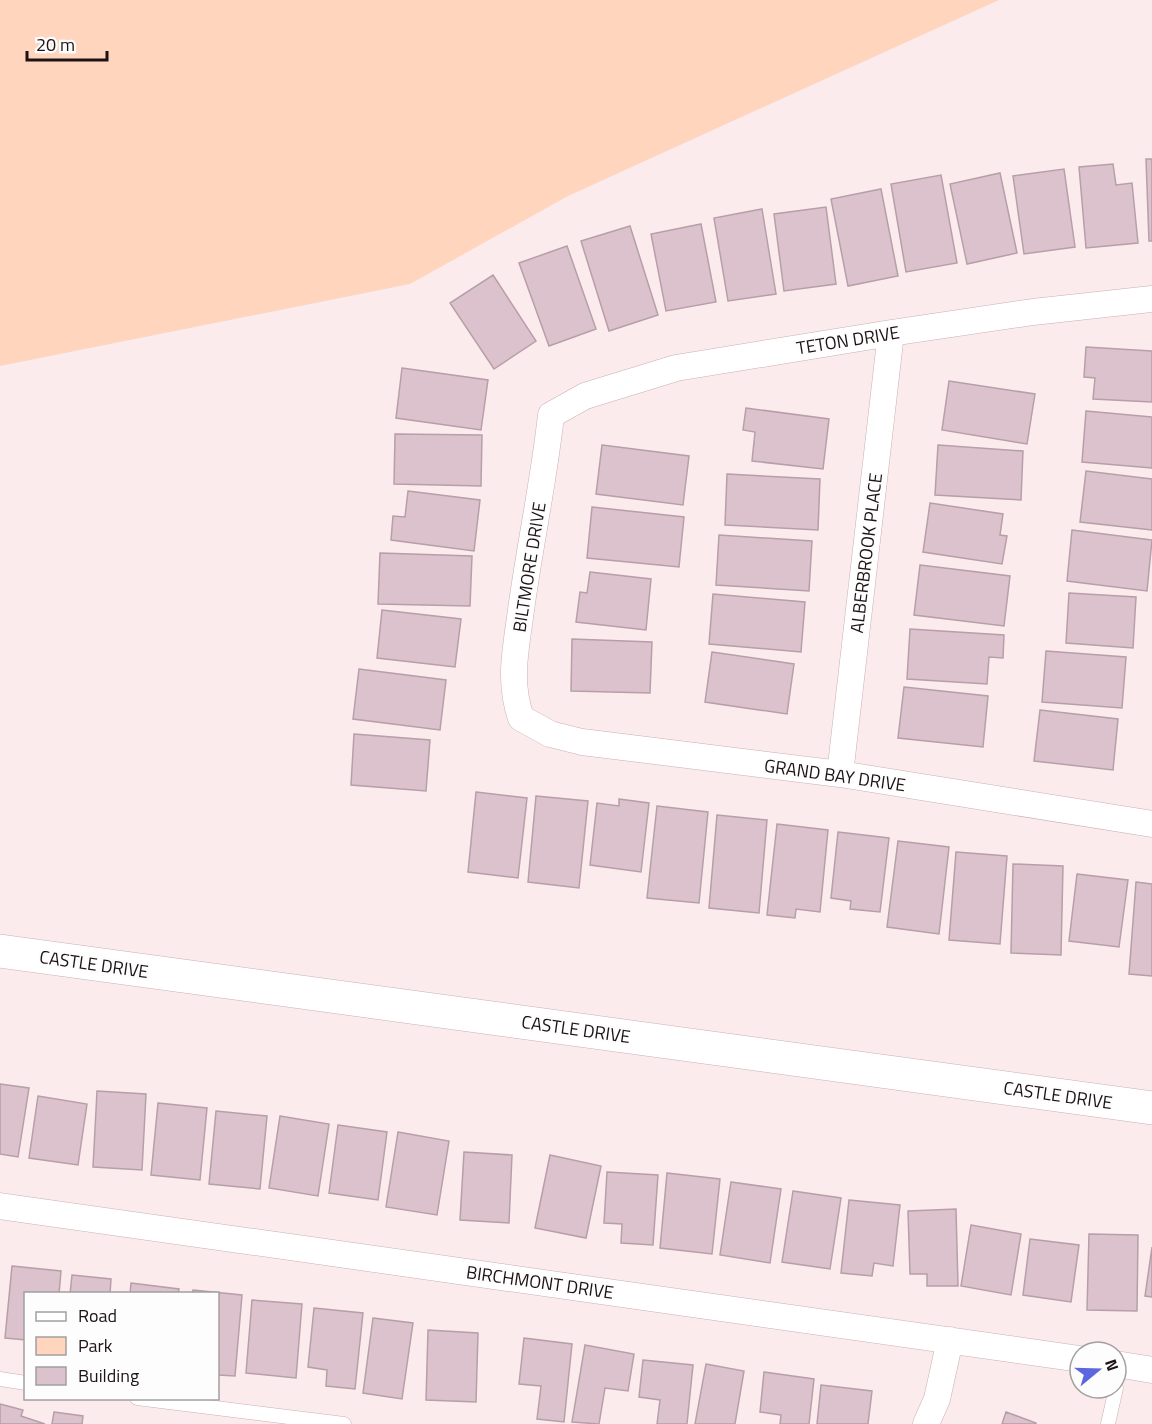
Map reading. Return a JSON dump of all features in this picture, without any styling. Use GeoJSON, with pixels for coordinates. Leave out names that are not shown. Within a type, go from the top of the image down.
{"type":"FeatureCollection","features":[{"type":"Feature","properties":{"kind":"street","name":"TETON DRIVE"},"geometry":{"type":"LineString","coordinates":[[552,415],[585,396],[676,368],[1033,312],[1152,300]]}},
{"type":"Feature","properties":{"kind":"street","name":"ALBERBROOK PLACE"},"geometry":{"type":"LineString","coordinates":[[840,774],[891,333]]}},
{"type":"Feature","properties":{"kind":"street","name":"BILTMORE DRIVE"},"geometry":{"type":"LineString","coordinates":[[521,718],[513,696],[513,674],[528,554],[545,467],[552,415]]}},
{"type":"Feature","properties":{"kind":"street","name":"GRAND BAY DRIVE"},"geometry":{"type":"LineString","coordinates":[[521,718],[550,734],[582,742],[840,774],[1152,824]]}},
{"type":"Feature","properties":{"kind":"street","name":"CASTLE DRIVE"},"geometry":{"type":"LineString","coordinates":[[0,951],[1152,1107]]}},
{"type":"Feature","properties":{"kind":"street","name":"BIRCHMONT DRIVE"},"geometry":{"type":"LineString","coordinates":[[0,1206],[1068,1357]]}},
{"type":"Feature","properties":{"kind":"street"},"geometry":{"type":"LineString","coordinates":[[926,1424],[937,1399],[950,1340]]}},
{"type":"Feature","properties":{"kind":"street"},"geometry":{"type":"LineString","coordinates":[[1128,1374],[1152,1370]]}},
{"type":"Feature","properties":{"kind":"lane"},"geometry":{"type":"LineString","coordinates":[[0,1379],[24,1383]]}},
{"type":"Feature","properties":{"kind":"lane"},"geometry":{"type":"LineString","coordinates":[[153,1400],[344,1424]]}},
{"type":"Feature","properties":{"kind":"lane"},"geometry":{"type":"LineString","coordinates":[[1108,1424],[1112,1400]]}},
{"type":"Feature","properties":{"kind":"green space"},"geometry":{"type":"Polygon","coordinates":[[[0,0],[999,0],[568,196],[410,284],[0,366],[0,0]]]}},
{"type":"Feature","properties":{"kind":"building"},"geometry":{"type":"Polygon","coordinates":[[[1146,159],[1152,159],[1152,241],[1149,241],[1146,159]]]}},
{"type":"Feature","properties":{"kind":"building"},"geometry":{"type":"Polygon","coordinates":[[[1113,164],[1116,185],[1132,183],[1138,243],[1086,248],[1079,167],[1113,164]]]}},
{"type":"Feature","properties":{"kind":"building"},"geometry":{"type":"Polygon","coordinates":[[[1064,169],[1075,247],[1024,254],[1013,176],[1064,169]]]}},
{"type":"Feature","properties":{"kind":"building"},"geometry":{"type":"Polygon","coordinates":[[[1000,173],[1017,253],[967,264],[950,184],[1000,173]]]}},
{"type":"Feature","properties":{"kind":"building"},"geometry":{"type":"Polygon","coordinates":[[[941,175],[957,263],[906,272],[891,184],[941,175]]]}},
{"type":"Feature","properties":{"kind":"building"},"geometry":{"type":"Polygon","coordinates":[[[881,189],[898,276],[848,286],[831,199],[881,189]]]}},
{"type":"Feature","properties":{"kind":"building"},"geometry":{"type":"Polygon","coordinates":[[[826,207],[836,284],[784,291],[774,214],[826,207]]]}},
{"type":"Feature","properties":{"kind":"building"},"geometry":{"type":"Polygon","coordinates":[[[762,209],[776,294],[728,301],[714,218],[762,209]]]}},
{"type":"Feature","properties":{"kind":"building"},"geometry":{"type":"Polygon","coordinates":[[[701,224],[716,302],[666,311],[651,234],[701,224]]]}},
{"type":"Feature","properties":{"kind":"building"},"geometry":{"type":"Polygon","coordinates":[[[630,226],[658,315],[609,331],[581,241],[630,226]]]}},
{"type":"Feature","properties":{"kind":"building"},"geometry":{"type":"Polygon","coordinates":[[[567,246],[596,329],[549,346],[519,263],[567,246]]]}},
{"type":"Feature","properties":{"kind":"building"},"geometry":{"type":"Polygon","coordinates":[[[493,275],[536,341],[494,369],[450,303],[493,275]]]}},
{"type":"Feature","properties":{"kind":"building"},"geometry":{"type":"Polygon","coordinates":[[[1086,347],[1152,351],[1152,402],[1093,399],[1095,378],[1084,377],[1086,347]]]}},
{"type":"Feature","properties":{"kind":"building"},"geometry":{"type":"Polygon","coordinates":[[[402,368],[488,380],[481,430],[396,418],[402,368]]]}},
{"type":"Feature","properties":{"kind":"building"},"geometry":{"type":"Polygon","coordinates":[[[949,381],[1035,394],[1027,444],[942,430],[949,381]]]}},
{"type":"Feature","properties":{"kind":"building"},"geometry":{"type":"Polygon","coordinates":[[[746,408],[829,419],[823,469],[752,461],[755,432],[743,430],[746,408]]]}},
{"type":"Feature","properties":{"kind":"building"},"geometry":{"type":"Polygon","coordinates":[[[1086,411],[1152,417],[1152,468],[1082,462],[1086,411]]]}},
{"type":"Feature","properties":{"kind":"building"},"geometry":{"type":"Polygon","coordinates":[[[395,434],[482,435],[481,486],[394,484],[395,434]]]}},
{"type":"Feature","properties":{"kind":"building"},"geometry":{"type":"Polygon","coordinates":[[[602,445],[689,456],[683,505],[596,494],[602,445]]]}},
{"type":"Feature","properties":{"kind":"building"},"geometry":{"type":"Polygon","coordinates":[[[938,445],[1023,451],[1021,500],[935,495],[938,445]]]}},
{"type":"Feature","properties":{"kind":"building"},"geometry":{"type":"Polygon","coordinates":[[[1086,471],[1152,479],[1152,530],[1080,522],[1086,471]]]}},
{"type":"Feature","properties":{"kind":"building"},"geometry":{"type":"Polygon","coordinates":[[[727,474],[820,479],[818,530],[725,525],[727,474]]]}},
{"type":"Feature","properties":{"kind":"building"},"geometry":{"type":"Polygon","coordinates":[[[408,491],[480,500],[474,551],[391,540],[393,516],[405,517],[408,491]]]}},
{"type":"Feature","properties":{"kind":"building"},"geometry":{"type":"Polygon","coordinates":[[[930,503],[1003,514],[1000,535],[1007,536],[1002,564],[923,552],[930,503]]]}},
{"type":"Feature","properties":{"kind":"building"},"geometry":{"type":"Polygon","coordinates":[[[592,507],[684,517],[679,567],[587,558],[592,507]]]}},
{"type":"Feature","properties":{"kind":"building"},"geometry":{"type":"Polygon","coordinates":[[[1072,530],[1152,540],[1147,591],[1067,581],[1072,530]]]}},
{"type":"Feature","properties":{"kind":"building"},"geometry":{"type":"Polygon","coordinates":[[[719,535],[812,541],[809,591],[716,585],[719,535]]]}},
{"type":"Feature","properties":{"kind":"building"},"geometry":{"type":"Polygon","coordinates":[[[380,553],[472,556],[470,606],[378,604],[380,553]]]}},
{"type":"Feature","properties":{"kind":"building"},"geometry":{"type":"Polygon","coordinates":[[[920,565],[1010,576],[1004,626],[914,615],[920,565]]]}},
{"type":"Feature","properties":{"kind":"building"},"geometry":{"type":"Polygon","coordinates":[[[590,572],[651,579],[646,630],[576,622],[580,592],[587,593],[590,572]]]}},
{"type":"Feature","properties":{"kind":"building"},"geometry":{"type":"Polygon","coordinates":[[[1069,593],[1136,597],[1133,648],[1066,643],[1069,593]]]}},
{"type":"Feature","properties":{"kind":"building"},"geometry":{"type":"Polygon","coordinates":[[[713,594],[805,602],[801,652],[709,644],[713,594]]]}},
{"type":"Feature","properties":{"kind":"building"},"geometry":{"type":"Polygon","coordinates":[[[382,610],[461,619],[455,667],[377,658],[382,610]]]}},
{"type":"Feature","properties":{"kind":"building"},"geometry":{"type":"Polygon","coordinates":[[[910,629],[1004,635],[1003,658],[989,657],[987,684],[907,679],[910,629]]]}},
{"type":"Feature","properties":{"kind":"building"},"geometry":{"type":"Polygon","coordinates":[[[572,639],[652,642],[650,693],[571,691],[572,639]]]}},
{"type":"Feature","properties":{"kind":"building"},"geometry":{"type":"Polygon","coordinates":[[[1046,651],[1126,657],[1122,708],[1042,702],[1046,651]]]}},
{"type":"Feature","properties":{"kind":"building"},"geometry":{"type":"Polygon","coordinates":[[[712,652],[794,664],[787,714],[705,702],[712,652]]]}},
{"type":"Feature","properties":{"kind":"building"},"geometry":{"type":"Polygon","coordinates":[[[359,669],[446,680],[440,730],[353,719],[359,669]]]}},
{"type":"Feature","properties":{"kind":"building"},"geometry":{"type":"Polygon","coordinates":[[[904,687],[988,696],[983,747],[898,738],[904,687]]]}},
{"type":"Feature","properties":{"kind":"building"},"geometry":{"type":"Polygon","coordinates":[[[1040,710],[1118,719],[1113,770],[1034,761],[1040,710]]]}},
{"type":"Feature","properties":{"kind":"building"},"geometry":{"type":"Polygon","coordinates":[[[354,734],[430,740],[426,791],[351,785],[354,734]]]}},
{"type":"Feature","properties":{"kind":"building"},"geometry":{"type":"Polygon","coordinates":[[[476,792],[527,798],[518,878],[468,872],[476,792]]]}},
{"type":"Feature","properties":{"kind":"building"},"geometry":{"type":"Polygon","coordinates":[[[536,796],[588,801],[579,888],[528,882],[536,796]]]}},
{"type":"Feature","properties":{"kind":"building"},"geometry":{"type":"Polygon","coordinates":[[[619,799],[649,803],[641,872],[590,865],[597,803],[619,806],[619,799]]]}},
{"type":"Feature","properties":{"kind":"building"},"geometry":{"type":"Polygon","coordinates":[[[657,806],[708,812],[699,903],[647,898],[657,806]]]}},
{"type":"Feature","properties":{"kind":"building"},"geometry":{"type":"Polygon","coordinates":[[[717,815],[767,820],[759,913],[709,908],[717,815]]]}},
{"type":"Feature","properties":{"kind":"building"},"geometry":{"type":"Polygon","coordinates":[[[777,824],[828,830],[820,912],[796,909],[795,918],[767,915],[777,824]]]}},
{"type":"Feature","properties":{"kind":"building"},"geometry":{"type":"Polygon","coordinates":[[[838,832],[889,838],[880,912],[850,909],[851,901],[831,898],[838,832]]]}},
{"type":"Feature","properties":{"kind":"building"},"geometry":{"type":"Polygon","coordinates":[[[898,841],[949,847],[939,934],[887,927],[898,841]]]}},
{"type":"Feature","properties":{"kind":"building"},"geometry":{"type":"Polygon","coordinates":[[[956,852],[1007,856],[1000,944],[949,940],[956,852]]]}},
{"type":"Feature","properties":{"kind":"building"},"geometry":{"type":"Polygon","coordinates":[[[1013,864],[1063,866],[1061,955],[1011,953],[1013,864]]]}},
{"type":"Feature","properties":{"kind":"building"},"geometry":{"type":"Polygon","coordinates":[[[1077,874],[1128,880],[1119,947],[1069,941],[1077,874]]]}},
{"type":"Feature","properties":{"kind":"building"},"geometry":{"type":"Polygon","coordinates":[[[1136,882],[1152,884],[1152,976],[1129,974],[1136,882]]]}},
{"type":"Feature","properties":{"kind":"building"},"geometry":{"type":"Polygon","coordinates":[[[0,1084],[29,1088],[18,1157],[0,1154],[0,1084]]]}},
{"type":"Feature","properties":{"kind":"building"},"geometry":{"type":"Polygon","coordinates":[[[97,1091],[146,1094],[142,1170],[93,1167],[97,1091]]]}},
{"type":"Feature","properties":{"kind":"building"},"geometry":{"type":"Polygon","coordinates":[[[38,1096],[87,1104],[78,1165],[29,1158],[38,1096]]]}},
{"type":"Feature","properties":{"kind":"building"},"geometry":{"type":"Polygon","coordinates":[[[158,1103],[207,1108],[200,1180],[151,1175],[158,1103]]]}},
{"type":"Feature","properties":{"kind":"building"},"geometry":{"type":"Polygon","coordinates":[[[216,1111],[267,1116],[260,1189],[209,1184],[216,1111]]]}},
{"type":"Feature","properties":{"kind":"building"},"geometry":{"type":"Polygon","coordinates":[[[280,1116],[329,1124],[318,1196],[269,1188],[280,1116]]]}},
{"type":"Feature","properties":{"kind":"building"},"geometry":{"type":"Polygon","coordinates":[[[338,1125],[387,1132],[378,1200],[329,1193],[338,1125]]]}},
{"type":"Feature","properties":{"kind":"building"},"geometry":{"type":"Polygon","coordinates":[[[398,1132],[449,1141],[437,1215],[386,1207],[398,1132]]]}},
{"type":"Feature","properties":{"kind":"building"},"geometry":{"type":"Polygon","coordinates":[[[464,1152],[512,1155],[509,1223],[460,1220],[464,1152]]]}},
{"type":"Feature","properties":{"kind":"building"},"geometry":{"type":"Polygon","coordinates":[[[550,1155],[601,1166],[586,1238],[535,1228],[550,1155]]]}},
{"type":"Feature","properties":{"kind":"building"},"geometry":{"type":"Polygon","coordinates":[[[607,1172],[658,1175],[653,1245],[621,1243],[622,1224],[604,1223],[607,1172]]]}},
{"type":"Feature","properties":{"kind":"building"},"geometry":{"type":"Polygon","coordinates":[[[667,1173],[720,1179],[712,1254],[660,1248],[667,1173]]]}},
{"type":"Feature","properties":{"kind":"building"},"geometry":{"type":"Polygon","coordinates":[[[731,1182],[781,1189],[770,1263],[720,1255],[731,1182]]]}},
{"type":"Feature","properties":{"kind":"building"},"geometry":{"type":"Polygon","coordinates":[[[793,1191],[841,1198],[830,1269],[782,1262],[793,1191]]]}},
{"type":"Feature","properties":{"kind":"building"},"geometry":{"type":"Polygon","coordinates":[[[849,1200],[900,1205],[893,1266],[874,1263],[872,1276],[841,1273],[849,1200]]]}},
{"type":"Feature","properties":{"kind":"building"},"geometry":{"type":"Polygon","coordinates":[[[956,1209],[958,1286],[927,1286],[927,1274],[910,1274],[908,1211],[956,1209]]]}},
{"type":"Feature","properties":{"kind":"building"},"geometry":{"type":"Polygon","coordinates":[[[971,1225],[1021,1234],[1011,1295],[961,1286],[971,1225]]]}},
{"type":"Feature","properties":{"kind":"building"},"geometry":{"type":"Polygon","coordinates":[[[1089,1234],[1138,1235],[1137,1311],[1087,1310],[1089,1234]]]}},
{"type":"Feature","properties":{"kind":"building"},"geometry":{"type":"Polygon","coordinates":[[[1030,1239],[1079,1245],[1071,1302],[1023,1295],[1030,1239]]]}},
{"type":"Feature","properties":{"kind":"building"},"geometry":{"type":"Polygon","coordinates":[[[1152,1247],[1152,1297],[1145,1296],[1152,1247]]]}},
{"type":"Feature","properties":{"kind":"building"},"geometry":{"type":"Polygon","coordinates":[[[12,1266],[61,1271],[59,1292],[24,1292],[24,1340],[5,1338],[12,1266]]]}},
{"type":"Feature","properties":{"kind":"building"},"geometry":{"type":"Polygon","coordinates":[[[72,1275],[111,1279],[110,1292],[70,1292],[72,1275]]]}},
{"type":"Feature","properties":{"kind":"building"},"geometry":{"type":"Polygon","coordinates":[[[131,1283],[179,1289],[178,1292],[130,1292],[131,1283]]]}},
{"type":"Feature","properties":{"kind":"building"},"geometry":{"type":"Polygon","coordinates":[[[219,1293],[242,1295],[235,1376],[219,1375],[219,1293]]]}},
{"type":"Feature","properties":{"kind":"building"},"geometry":{"type":"Polygon","coordinates":[[[252,1300],[302,1304],[296,1378],[246,1373],[252,1300]]]}},
{"type":"Feature","properties":{"kind":"building"},"geometry":{"type":"Polygon","coordinates":[[[314,1308],[363,1313],[355,1389],[326,1386],[327,1370],[308,1367],[314,1308]]]}},
{"type":"Feature","properties":{"kind":"building"},"geometry":{"type":"Polygon","coordinates":[[[373,1318],[413,1323],[402,1399],[363,1393],[373,1318]]]}},
{"type":"Feature","properties":{"kind":"building"},"geometry":{"type":"Polygon","coordinates":[[[428,1330],[478,1333],[476,1402],[426,1400],[428,1330]]]}},
{"type":"Feature","properties":{"kind":"building"},"geometry":{"type":"Polygon","coordinates":[[[524,1338],[572,1344],[564,1422],[537,1419],[541,1386],[519,1384],[524,1338]]]}},
{"type":"Feature","properties":{"kind":"building"},"geometry":{"type":"Polygon","coordinates":[[[585,1345],[634,1354],[628,1391],[605,1388],[599,1424],[572,1422],[585,1345]]]}},
{"type":"Feature","properties":{"kind":"building"},"geometry":{"type":"Polygon","coordinates":[[[643,1360],[693,1365],[687,1424],[657,1424],[660,1400],[639,1397],[643,1360]]]}},
{"type":"Feature","properties":{"kind":"building"},"geometry":{"type":"Polygon","coordinates":[[[706,1364],[744,1371],[735,1424],[695,1424],[706,1364]]]}},
{"type":"Feature","properties":{"kind":"building"},"geometry":{"type":"Polygon","coordinates":[[[764,1372],[814,1379],[809,1424],[780,1424],[781,1415],[760,1412],[764,1372]]]}},
{"type":"Feature","properties":{"kind":"building"},"geometry":{"type":"Polygon","coordinates":[[[821,1385],[872,1391],[868,1424],[817,1424],[821,1385]]]}},
{"type":"Feature","properties":{"kind":"building"},"geometry":{"type":"Polygon","coordinates":[[[0,1404],[23,1410],[21,1416],[45,1424],[0,1424],[0,1404]]]}},
{"type":"Feature","properties":{"kind":"building"},"geometry":{"type":"Polygon","coordinates":[[[54,1412],[83,1416],[82,1424],[52,1424],[54,1412]]]}},
{"type":"Feature","properties":{"kind":"building"},"geometry":{"type":"Polygon","coordinates":[[[1006,1412],[1036,1423],[1036,1424],[1002,1424],[1006,1412]]]}}]}
